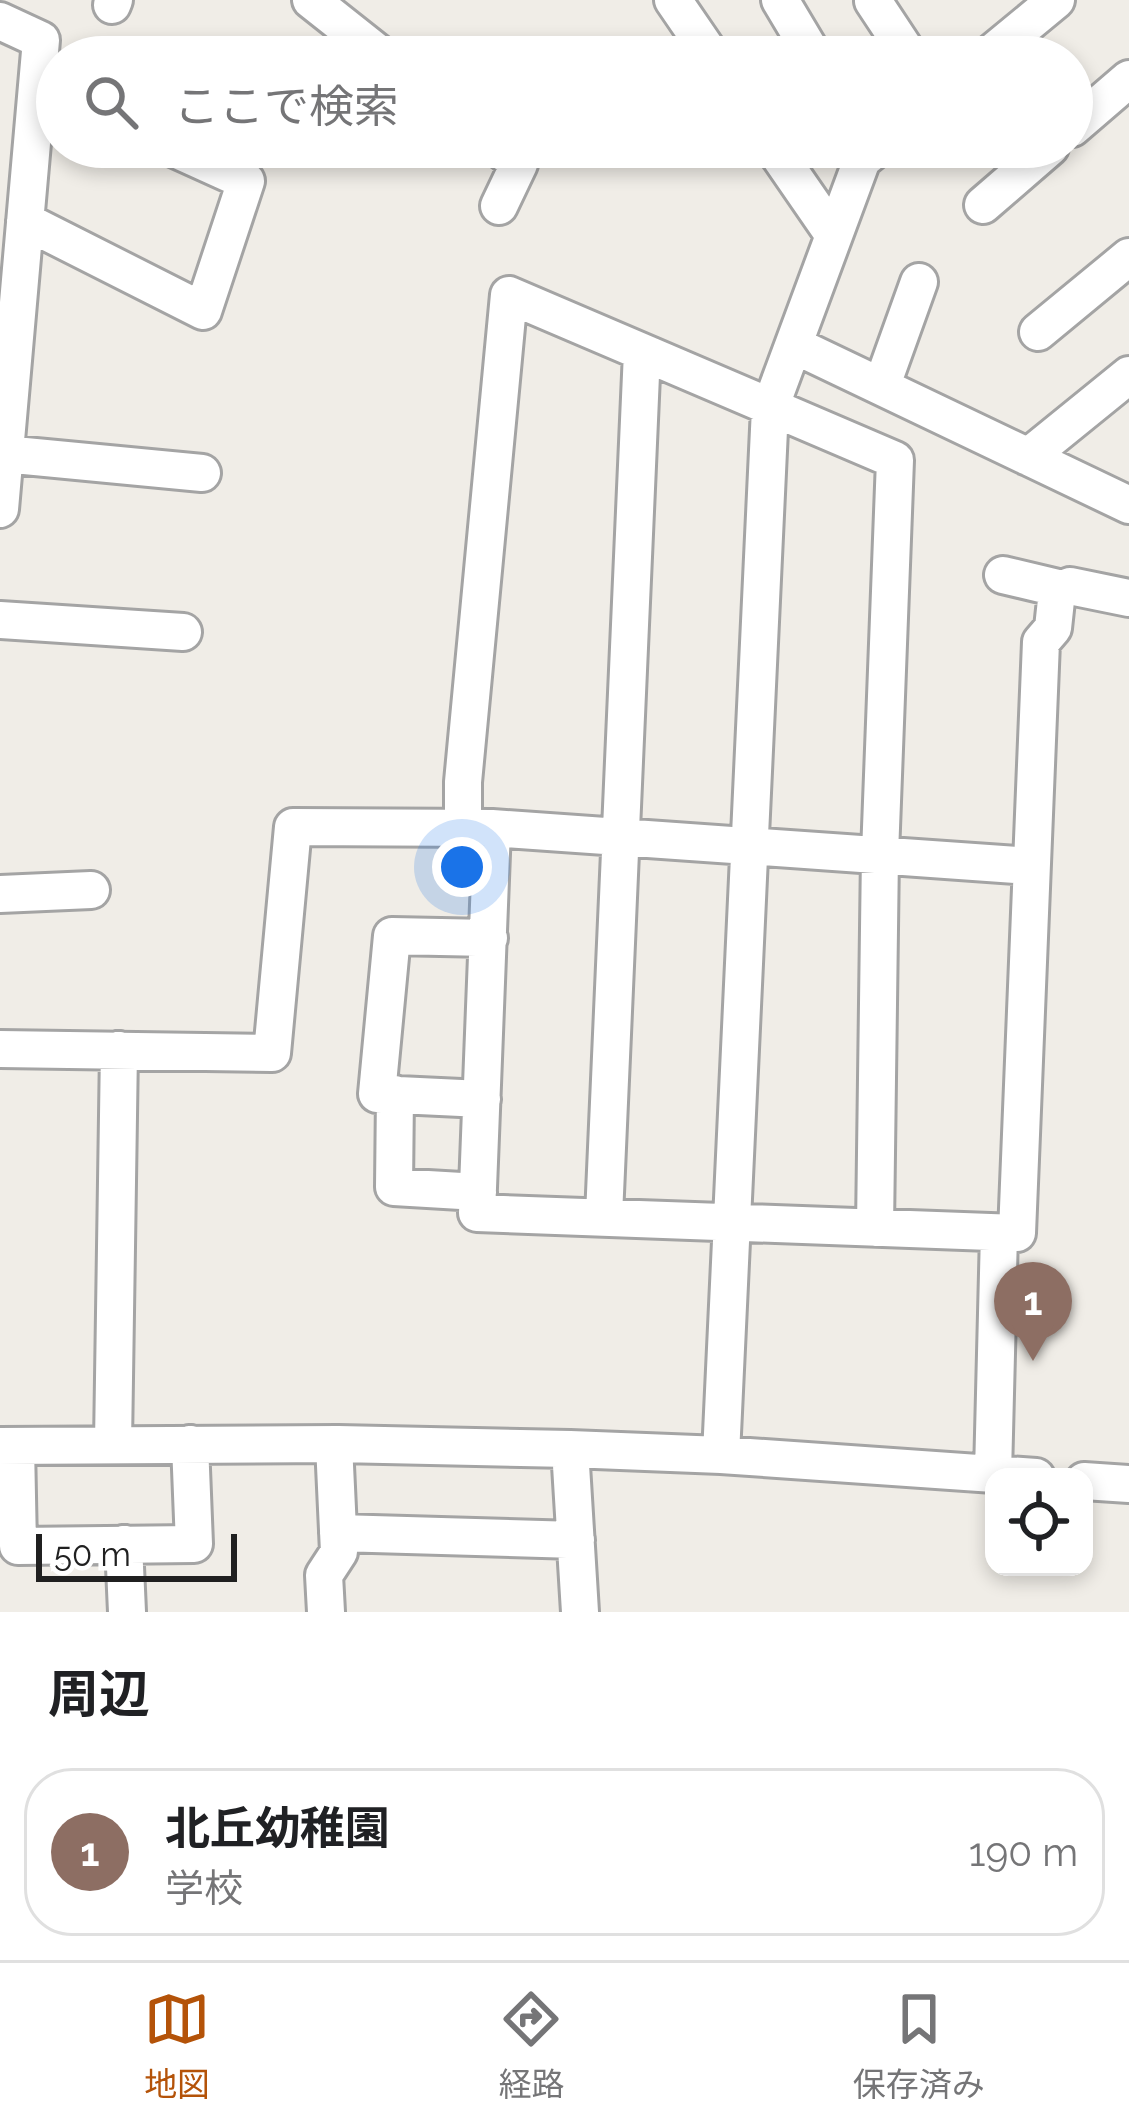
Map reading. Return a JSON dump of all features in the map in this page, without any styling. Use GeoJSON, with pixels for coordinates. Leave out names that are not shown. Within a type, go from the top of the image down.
{"type":"FeatureCollection","features":[{"type":"Feature","properties":{"kind":"street"},"geometry":{"type":"LineString","coordinates":[[311,0],[356,36]]}},
{"type":"Feature","properties":{"kind":"street"},"geometry":{"type":"LineString","coordinates":[[673,0],[698,36]]}},
{"type":"Feature","properties":{"kind":"street"},"geometry":{"type":"LineString","coordinates":[[780,0],[801,36]]}},
{"type":"Feature","properties":{"kind":"street"},"geometry":{"type":"LineString","coordinates":[[873,1],[896,36]]}},
{"type":"Feature","properties":{"kind":"street"},"geometry":{"type":"LineString","coordinates":[[1010,36],[1047,3]]}},
{"type":"Feature","properties":{"kind":"street"},"geometry":{"type":"LineString","coordinates":[[0,21],[36,38]]}},
{"type":"Feature","properties":{"kind":"street"},"geometry":{"type":"LineString","coordinates":[[1093,110],[1129,79]]}},
{"type":"Feature","properties":{"kind":"street"},"geometry":{"type":"LineString","coordinates":[[0,508],[16,235],[36,141]]}},
{"type":"Feature","properties":{"kind":"street"},"geometry":{"type":"LineString","coordinates":[[16,235],[203,311],[246,181],[218,168]]}},
{"type":"Feature","properties":{"kind":"street"},"geometry":{"type":"LineString","coordinates":[[499,206],[516,168]]}},
{"type":"Feature","properties":{"kind":"street"},"geometry":{"type":"LineString","coordinates":[[787,168],[833,234]]}},
{"type":"Feature","properties":{"kind":"street"},"geometry":{"type":"LineString","coordinates":[[721,1455],[770,408],[859,168]]}},
{"type":"Feature","properties":{"kind":"street"},"geometry":{"type":"LineString","coordinates":[[983,205],[1026,168]]}},
{"type":"Feature","properties":{"kind":"street"},"geometry":{"type":"LineString","coordinates":[[1038,332],[1129,257]]}},
{"type":"Feature","properties":{"kind":"street"},"geometry":{"type":"LineString","coordinates":[[882,385],[919,281]]}},
{"type":"Feature","properties":{"kind":"street"},"geometry":{"type":"LineString","coordinates":[[875,1228],[880,854],[895,460],[509,295],[463,782],[477,828],[489,938],[477,1214],[604,1216],[732,1223],[875,1228],[999,1232],[1017,1232],[1041,642],[1053,628],[1057,591],[1070,586],[1129,598]]}},
{"type":"Feature","properties":{"kind":"street"},"geometry":{"type":"LineString","coordinates":[[796,346],[1129,505]]}},
{"type":"Feature","properties":{"kind":"street"},"geometry":{"type":"LineString","coordinates":[[604,1216],[642,352]]}},
{"type":"Feature","properties":{"kind":"street"},"geometry":{"type":"LineString","coordinates":[[1028,457],[1129,375]]}},
{"type":"Feature","properties":{"kind":"street"},"geometry":{"type":"LineString","coordinates":[[4,454],[202,473]]}},
{"type":"Feature","properties":{"kind":"street"},"geometry":{"type":"LineString","coordinates":[[1003,575],[1062,589]]}},
{"type":"Feature","properties":{"kind":"street"},"geometry":{"type":"LineString","coordinates":[[0,620],[183,632]]}},
{"type":"Feature","properties":{"kind":"street"},"geometry":{"type":"LineString","coordinates":[[0,1048],[272,1053],[293,826],[477,828],[1030,866]]}},
{"type":"Feature","properties":{"kind":"street"},"geometry":{"type":"LineString","coordinates":[[0,894],[91,890]]}},
{"type":"Feature","properties":{"kind":"street"},"geometry":{"type":"LineString","coordinates":[[482,1099],[376,1094],[392,936],[489,938]]}},
{"type":"Feature","properties":{"kind":"street"},"geometry":{"type":"LineString","coordinates":[[113,1444],[119,1050]]}},
{"type":"Feature","properties":{"kind":"street"},"geometry":{"type":"LineString","coordinates":[[395,1094],[394,1186],[478,1192]]}},
{"type":"Feature","properties":{"kind":"street"},"geometry":{"type":"LineString","coordinates":[[993,1468],[999,1232]]}},
{"type":"Feature","properties":{"kind":"street"},"geometry":{"type":"LineString","coordinates":[[190,1444],[194,1544],[18,1546],[8,1446],[113,1444],[190,1444],[334,1444],[570,1449],[985,1473]]}},
{"type":"Feature","properties":{"kind":"street"},"geometry":{"type":"LineString","coordinates":[[326,1612],[324,1575],[339,1552],[334,1444]]}},
{"type":"Feature","properties":{"kind":"street"},"geometry":{"type":"LineString","coordinates":[[570,1449],[580,1612]]}},
{"type":"Feature","properties":{"kind":"street"},"geometry":{"type":"LineString","coordinates":[[1093,1482],[1129,1484]]}},
{"type":"Feature","properties":{"kind":"street"},"geometry":{"type":"LineString","coordinates":[[338,1533],[575,1540]]}},
{"type":"Feature","properties":{"kind":"street"},"geometry":{"type":"LineString","coordinates":[[124,1544],[127,1612]]}},
{"type":"Feature","properties":{"kind":"place","name":"北丘幼稚園"},"geometry":{"type":"Point","coordinates":[1033,1361]}}]}
